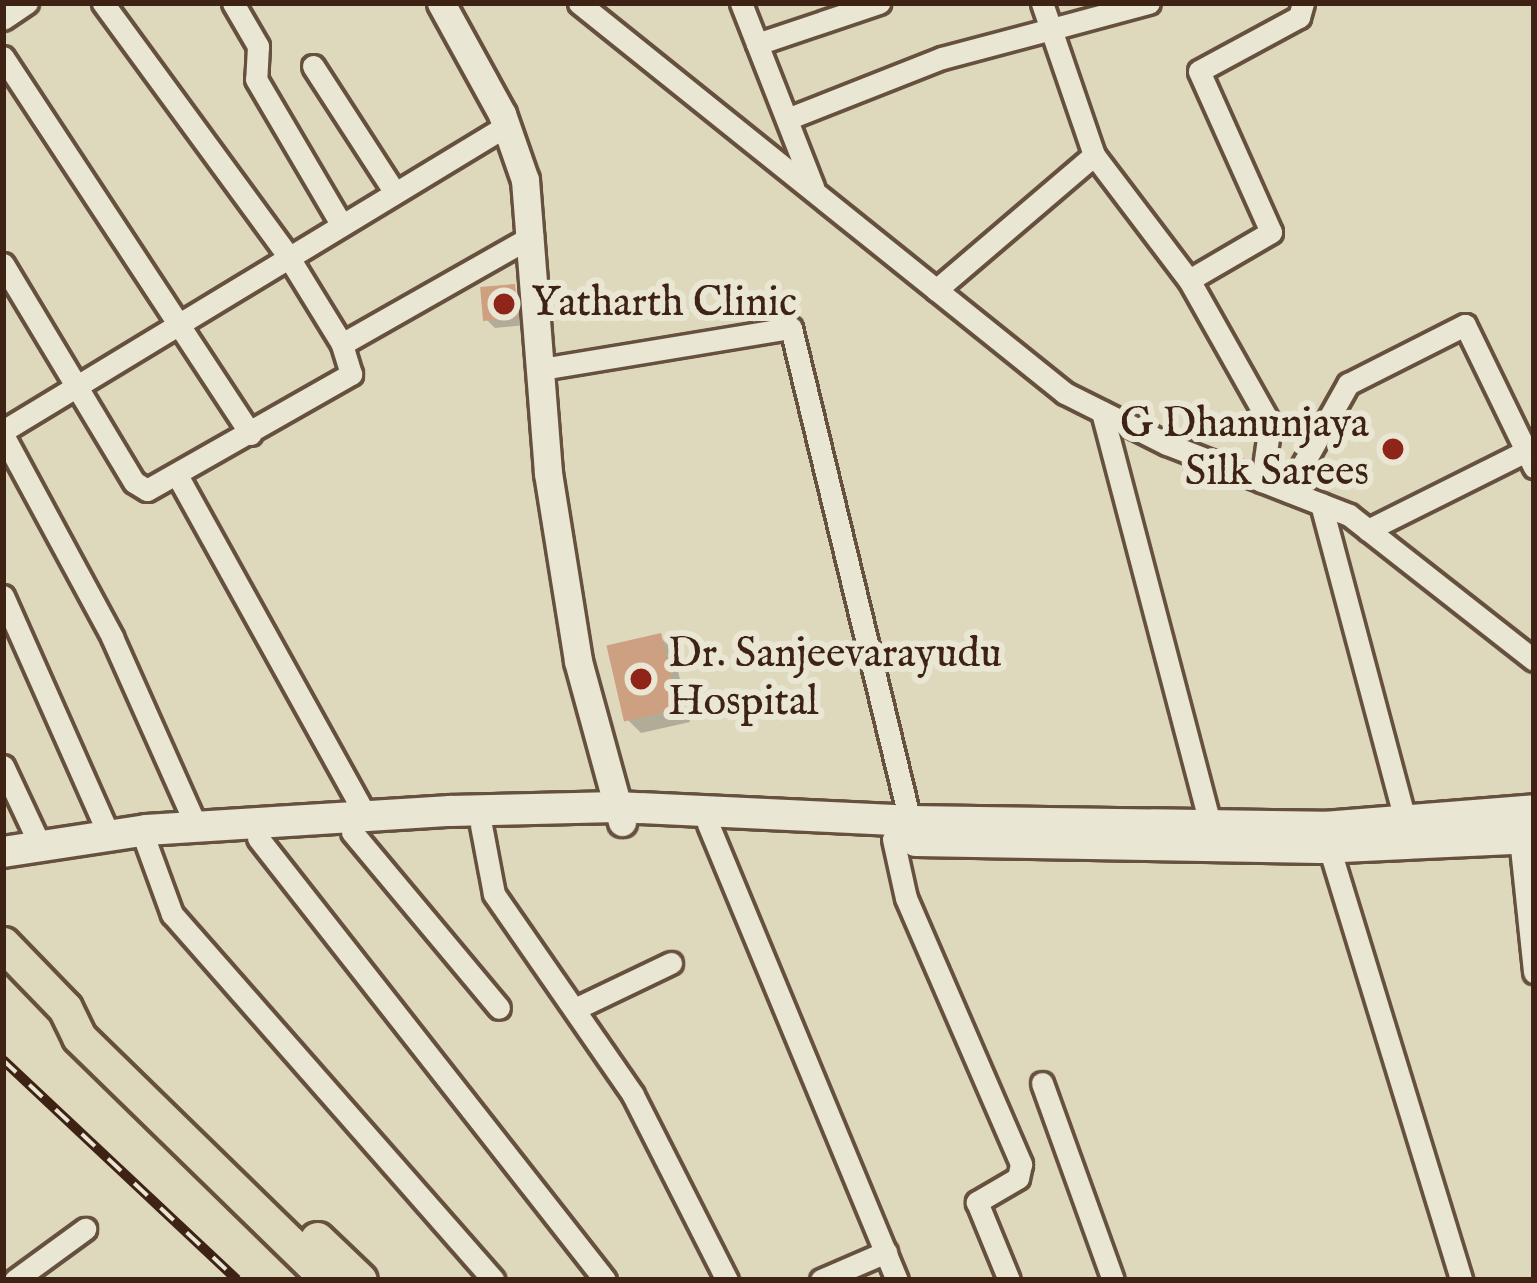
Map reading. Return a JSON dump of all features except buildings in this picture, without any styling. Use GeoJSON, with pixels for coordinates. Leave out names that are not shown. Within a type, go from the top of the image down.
{"type":"FeatureCollection","features":[{"type":"Feature","properties":{"kind":"main road"},"geometry":{"type":"LineString","coordinates":[[3,852],[39,843],[257,838],[358,823],[481,824],[620,814],[708,824],[1213,835],[1534,810]]}},
{"type":"Feature","properties":{"kind":"main road"},"geometry":{"type":"LineString","coordinates":[[125,840],[196,826],[620,814],[902,830]]}},
{"type":"Feature","properties":{"kind":"main road"},"geometry":{"type":"LineString","coordinates":[[1213,835],[1329,848],[1527,838]]}},
{"type":"Feature","properties":{"kind":"main road"},"geometry":{"type":"LineString","coordinates":[[3,944],[64,1008],[79,1036],[328,1280]]}},
{"type":"Feature","properties":{"kind":"main road"},"geometry":{"type":"LineString","coordinates":[[64,1008],[89,1021],[360,1280]]}},
{"type":"Feature","properties":{"kind":"street"},"geometry":{"type":"LineString","coordinates":[[3,19],[27,3]]}},
{"type":"Feature","properties":{"kind":"street"},"geometry":{"type":"LineString","coordinates":[[3,264],[140,488],[177,475],[347,378],[342,344],[286,253],[103,3]]}},
{"type":"Feature","properties":{"kind":"street"},"geometry":{"type":"LineString","coordinates":[[232,3],[258,46],[256,79],[340,222]]}},
{"type":"Feature","properties":{"kind":"street"},"geometry":{"type":"LineString","coordinates":[[441,3],[506,126],[525,180],[548,473],[578,661],[620,814]]}},
{"type":"Feature","properties":{"kind":"street"},"geometry":{"type":"LineString","coordinates":[[579,3],[1065,393],[1321,504],[1368,530],[1534,660]]}},
{"type":"Feature","properties":{"kind":"street"},"geometry":{"type":"LineString","coordinates":[[741,3],[815,191]]}},
{"type":"Feature","properties":{"kind":"street"},"geometry":{"type":"LineString","coordinates":[[757,44],[879,3]]}},
{"type":"Feature","properties":{"kind":"street"},"geometry":{"type":"LineString","coordinates":[[1042,3],[1094,155],[1189,280],[1270,424],[1262,481]]}},
{"type":"Feature","properties":{"kind":"street"},"geometry":{"type":"LineString","coordinates":[[787,119],[942,58],[1149,3]]}},
{"type":"Feature","properties":{"kind":"street"},"geometry":{"type":"LineString","coordinates":[[1189,280],[1271,232],[1199,71],[1299,17],[1303,3]]}},
{"type":"Feature","properties":{"kind":"street"},"geometry":{"type":"LineString","coordinates":[[3,57],[181,319],[251,434]]}},
{"type":"Feature","properties":{"kind":"street"},"geometry":{"type":"LineString","coordinates":[[313,66],[394,191]]}},
{"type":"Feature","properties":{"kind":"street"},"geometry":{"type":"LineString","coordinates":[[196,826],[112,637],[3,433],[286,253],[506,126]]}},
{"type":"Feature","properties":{"kind":"street"},"geometry":{"type":"LineString","coordinates":[[936,290],[1094,155]]}},
{"type":"Feature","properties":{"kind":"street"},"geometry":{"type":"LineString","coordinates":[[342,344],[532,236]]}},
{"type":"Feature","properties":{"kind":"street"},"geometry":{"type":"LineString","coordinates":[[1288,491],[1336,396],[1456,326],[1471,330],[1532,455],[1368,530]]}},
{"type":"Feature","properties":{"kind":"street"},"geometry":{"type":"LineString","coordinates":[[542,369],[791,328],[902,830],[906,898],[1021,1164],[1018,1178],[977,1202],[1009,1280]]}},
{"type":"Feature","properties":{"kind":"street"},"geometry":{"type":"LineString","coordinates":[[1102,412],[1213,835]]}},
{"type":"Feature","properties":{"kind":"street"},"geometry":{"type":"LineString","coordinates":[[177,475],[358,823],[500,1008]]}},
{"type":"Feature","properties":{"kind":"street"},"geometry":{"type":"LineString","coordinates":[[1321,504],[1405,820]]}},
{"type":"Feature","properties":{"kind":"street"},"geometry":{"type":"LineString","coordinates":[[3,596],[125,840],[172,914],[494,1280]]}},
{"type":"Feature","properties":{"kind":"street"},"geometry":{"type":"LineString","coordinates":[[3,766],[39,843]]}},
{"type":"Feature","properties":{"kind":"street"},"geometry":{"type":"LineString","coordinates":[[481,824],[494,895],[579,1007],[727,1280]]}},
{"type":"Feature","properties":{"kind":"street"},"geometry":{"type":"LineString","coordinates":[[708,824],[897,1280]]}},
{"type":"Feature","properties":{"kind":"street"},"geometry":{"type":"LineString","coordinates":[[257,838],[605,1280]]}},
{"type":"Feature","properties":{"kind":"street"},"geometry":{"type":"LineString","coordinates":[[1527,838],[1534,972]]}},
{"type":"Feature","properties":{"kind":"street"},"geometry":{"type":"LineString","coordinates":[[1329,848],[1461,1280]]}},
{"type":"Feature","properties":{"kind":"street"},"geometry":{"type":"LineString","coordinates":[[579,1007],[670,963]]}},
{"type":"Feature","properties":{"kind":"street"},"geometry":{"type":"LineString","coordinates":[[1042,1083],[1113,1280]]}},
{"type":"Feature","properties":{"kind":"street"},"geometry":{"type":"LineString","coordinates":[[15,1280],[85,1229]]}},
{"type":"Feature","properties":{"kind":"street"},"geometry":{"type":"LineString","coordinates":[[821,1280],[886,1252]]}},
{"type":"Feature","properties":{"kind":"railway"},"geometry":{"type":"LineString","coordinates":[[3,1060],[237,1280]]}},
{"type":"Feature","properties":{"kind":"place","name":"Yatharth Clinic"},"geometry":{"type":"Point","coordinates":[504,304]}},
{"type":"Feature","properties":{"kind":"place","name":"G Dhanunjaya Silk Sarees"},"geometry":{"type":"Point","coordinates":[1393,449]}},
{"type":"Feature","properties":{"kind":"place","name":"Dr. Sanjeevarayudu Hospital"},"geometry":{"type":"Point","coordinates":[641,679]}}]}
